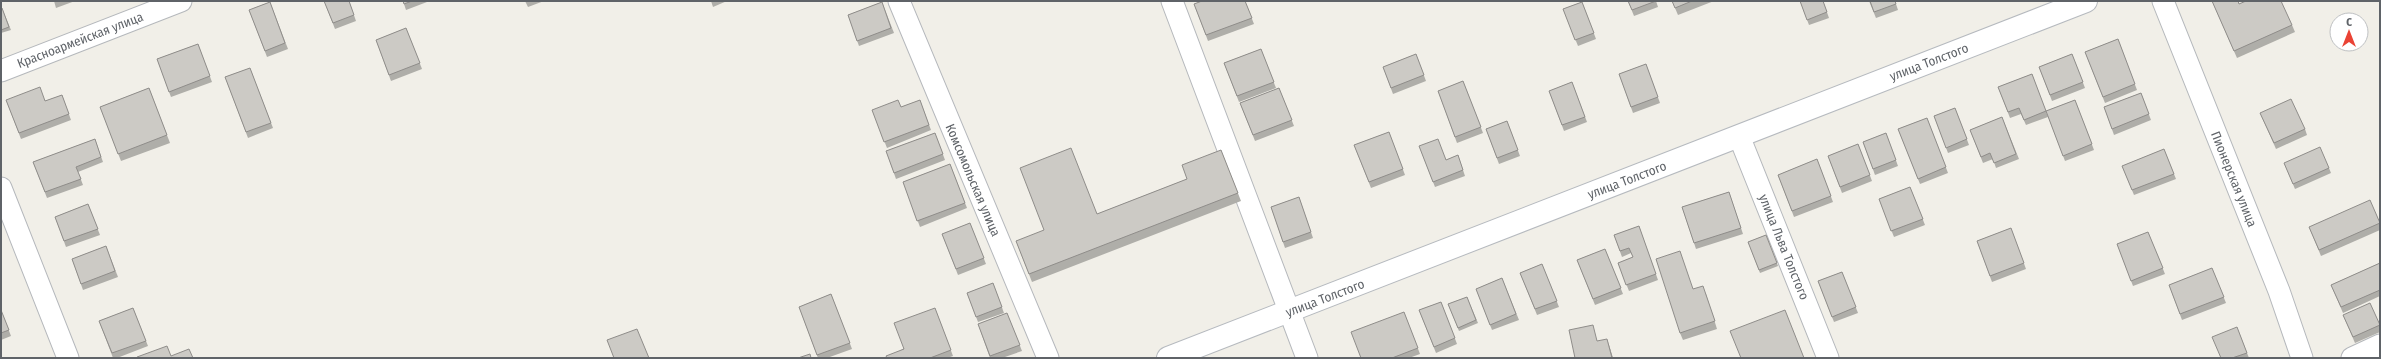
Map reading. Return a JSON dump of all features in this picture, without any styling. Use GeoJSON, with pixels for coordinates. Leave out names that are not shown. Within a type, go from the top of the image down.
{"type":"FeatureCollection","features":[{"type":"Feature","properties":{"kind":"street","name":"Красноармейская улица"},"geometry":{"type":"LineString","coordinates":[[1,71],[181,1]]}},
{"type":"Feature","properties":{"kind":"street","name":"Комсомольская улица"},"geometry":{"type":"LineString","coordinates":[[899,1],[1048,358]]}},
{"type":"Feature","properties":{"kind":"street"},"geometry":{"type":"LineString","coordinates":[[1172,1],[1306,358]]}},
{"type":"Feature","properties":{"kind":"street","name":"улица Толстого"},"geometry":{"type":"LineString","coordinates":[[1168,358],[2086,1]]}},
{"type":"Feature","properties":{"kind":"street","name":"Пионерская улица"},"geometry":{"type":"LineString","coordinates":[[2162,1],[2279,291],[2302,358]]}},
{"type":"Feature","properties":{"kind":"street","name":"улица Льва Толстого"},"geometry":{"type":"LineString","coordinates":[[1739,136],[1828,358]]}},
{"type":"Feature","properties":{"kind":"street"},"geometry":{"type":"LineString","coordinates":[[1,188],[68,358]]}},
{"type":"Feature","properties":{"kind":"street"},"geometry":{"type":"LineString","coordinates":[[2352,358],[2380,344]]}},
{"type":"Feature","properties":{"kind":"building"},"geometry":{"type":"Polygon","coordinates":[[[324,1],[349,1],[354,15],[333,23],[324,1]]]}},
{"type":"Feature","properties":{"kind":"building"},"geometry":{"type":"Polygon","coordinates":[[[403,1],[412,1],[404,4],[403,1]]]}},
{"type":"Feature","properties":{"kind":"building"},"geometry":{"type":"Polygon","coordinates":[[[1202,1],[1245,1],[1252,18],[1206,35],[1194,4],[1202,1]]]}},
{"type":"Feature","properties":{"kind":"building"},"geometry":{"type":"Polygon","coordinates":[[[1628,1],[1656,1],[1632,10],[1628,1]]]}},
{"type":"Feature","properties":{"kind":"building"},"geometry":{"type":"Polygon","coordinates":[[[1672,1],[1692,1],[1675,8],[1672,1]]]}},
{"type":"Feature","properties":{"kind":"building"},"geometry":{"type":"Polygon","coordinates":[[[1800,1],[1823,1],[1827,12],[1807,20],[1800,1]]]}},
{"type":"Feature","properties":{"kind":"building"},"geometry":{"type":"Polygon","coordinates":[[[1870,1],[1895,1],[1896,4],[1874,12],[1870,1]]]}},
{"type":"Feature","properties":{"kind":"building"},"geometry":{"type":"Polygon","coordinates":[[[2212,1],[2238,1],[2239,4],[2246,1],[2281,1],[2292,25],[2234,51],[2212,1]]]}},
{"type":"Feature","properties":{"kind":"building"},"geometry":{"type":"Polygon","coordinates":[[[270,2],[285,43],[265,51],[249,10],[270,2]]]}},
{"type":"Feature","properties":{"kind":"building"},"geometry":{"type":"Polygon","coordinates":[[[882,2],[891,28],[857,41],[848,15],[882,2]]]}},
{"type":"Feature","properties":{"kind":"building"},"geometry":{"type":"Polygon","coordinates":[[[1582,2],[1594,33],[1575,40],[1563,9],[1582,2]]]}},
{"type":"Feature","properties":{"kind":"building"},"geometry":{"type":"Polygon","coordinates":[[[1,8],[9,27],[1,30],[1,8]]]}},
{"type":"Feature","properties":{"kind":"building"},"geometry":{"type":"Polygon","coordinates":[[[406,28],[420,63],[389,75],[376,40],[406,28]]]}},
{"type":"Feature","properties":{"kind":"building"},"geometry":{"type":"Polygon","coordinates":[[[2118,39],[2135,84],[2103,97],[2085,52],[2118,39]]]}},
{"type":"Feature","properties":{"kind":"building"},"geometry":{"type":"Polygon","coordinates":[[[198,44],[210,76],[169,92],[157,59],[198,44]]]}},
{"type":"Feature","properties":{"kind":"building"},"geometry":{"type":"Polygon","coordinates":[[[1261,49],[1274,82],[1237,96],[1224,63],[1261,49]]]}},
{"type":"Feature","properties":{"kind":"building"},"geometry":{"type":"Polygon","coordinates":[[[1416,54],[1424,75],[1391,88],[1383,67],[1416,54]]]}},
{"type":"Feature","properties":{"kind":"building"},"geometry":{"type":"Polygon","coordinates":[[[2072,54],[2083,82],[2050,95],[2039,67],[2072,54]]]}},
{"type":"Feature","properties":{"kind":"building"},"geometry":{"type":"Polygon","coordinates":[[[1646,64],[1658,97],[1631,107],[1619,74],[1646,64]]]}},
{"type":"Feature","properties":{"kind":"building"},"geometry":{"type":"Polygon","coordinates":[[[250,68],[271,123],[246,132],[225,77],[250,68]]]}},
{"type":"Feature","properties":{"kind":"building"},"geometry":{"type":"Polygon","coordinates":[[[2032,74],[2046,111],[2024,120],[2019,108],[2008,112],[1998,87],[2032,74]]]}},
{"type":"Feature","properties":{"kind":"building"},"geometry":{"type":"Polygon","coordinates":[[[1463,81],[1481,127],[1455,137],[1438,91],[1463,81]]]}},
{"type":"Feature","properties":{"kind":"building"},"geometry":{"type":"Polygon","coordinates":[[[1572,82],[1585,117],[1562,125],[1549,91],[1572,82]]]}},
{"type":"Feature","properties":{"kind":"building"},"geometry":{"type":"Polygon","coordinates":[[[40,87],[45,101],[62,95],[69,114],[19,133],[6,100],[40,87]]]}},
{"type":"Feature","properties":{"kind":"building"},"geometry":{"type":"Polygon","coordinates":[[[149,88],[167,135],[118,154],[100,107],[149,88]]]}},
{"type":"Feature","properties":{"kind":"building"},"geometry":{"type":"Polygon","coordinates":[[[1279,88],[1292,120],[1253,135],[1240,103],[1279,88]]]}},
{"type":"Feature","properties":{"kind":"building"},"geometry":{"type":"Polygon","coordinates":[[[2141,93],[2149,114],[2112,129],[2104,107],[2141,93]]]}},
{"type":"Feature","properties":{"kind":"building"},"geometry":{"type":"Polygon","coordinates":[[[2291,99],[2305,129],[2274,143],[2260,113],[2291,99]]]}},
{"type":"Feature","properties":{"kind":"building"},"geometry":{"type":"Polygon","coordinates":[[[898,100],[901,107],[920,100],[929,125],[884,142],[872,110],[898,100]]]}},
{"type":"Feature","properties":{"kind":"building"},"geometry":{"type":"Polygon","coordinates":[[[2075,100],[2092,144],[2063,156],[2046,111],[2075,100]]]}},
{"type":"Feature","properties":{"kind":"building"},"geometry":{"type":"Polygon","coordinates":[[[1955,108],[1967,139],[1946,148],[1934,116],[1955,108]]]}},
{"type":"Feature","properties":{"kind":"building"},"geometry":{"type":"Polygon","coordinates":[[[2002,117],[2016,154],[1994,163],[1990,153],[1981,157],[1970,130],[2002,117]]]}},
{"type":"Feature","properties":{"kind":"building"},"geometry":{"type":"Polygon","coordinates":[[[1927,118],[1946,167],[1918,179],[1898,129],[1927,118]]]}},
{"type":"Feature","properties":{"kind":"building"},"geometry":{"type":"Polygon","coordinates":[[[1507,121],[1518,150],[1497,158],[1486,129],[1507,121]]]}},
{"type":"Feature","properties":{"kind":"building"},"geometry":{"type":"Polygon","coordinates":[[[1389,132],[1403,169],[1369,182],[1354,145],[1389,132]]]}},
{"type":"Feature","properties":{"kind":"building"},"geometry":{"type":"Polygon","coordinates":[[[935,133],[943,154],[894,173],[886,151],[935,133]]]}},
{"type":"Feature","properties":{"kind":"building"},"geometry":{"type":"Polygon","coordinates":[[[1886,133],[1896,160],[1873,169],[1863,142],[1886,133]]]}},
{"type":"Feature","properties":{"kind":"building"},"geometry":{"type":"Polygon","coordinates":[[[95,139],[101,157],[76,167],[81,179],[45,192],[33,162],[95,139]]]}},
{"type":"Feature","properties":{"kind":"building"},"geometry":{"type":"Polygon","coordinates":[[[1438,139],[1446,160],[1458,155],[1463,170],[1433,182],[1419,146],[1438,139]]]}},
{"type":"Feature","properties":{"kind":"building"},"geometry":{"type":"Polygon","coordinates":[[[1858,144],[1870,175],[1840,187],[1828,156],[1858,144]]]}},
{"type":"Feature","properties":{"kind":"building"},"geometry":{"type":"Polygon","coordinates":[[[2320,147],[2329,168],[2293,184],[2284,163],[2320,147]]]}},
{"type":"Feature","properties":{"kind":"building"},"geometry":{"type":"Polygon","coordinates":[[[1071,148],[1097,214],[1187,179],[1182,165],[1221,150],[1238,193],[1029,274],[1016,241],[1044,230],[1020,168],[1071,148]]]}},
{"type":"Feature","properties":{"kind":"building"},"geometry":{"type":"Polygon","coordinates":[[[2164,149],[2174,174],[2132,190],[2122,166],[2164,149]]]}},
{"type":"Feature","properties":{"kind":"building"},"geometry":{"type":"Polygon","coordinates":[[[1817,159],[1831,196],[1792,211],[1778,175],[1817,159]]]}},
{"type":"Feature","properties":{"kind":"building"},"geometry":{"type":"Polygon","coordinates":[[[950,164],[965,203],[917,221],[903,182],[950,164]]]}},
{"type":"Feature","properties":{"kind":"building"},"geometry":{"type":"Polygon","coordinates":[[[1910,187],[1923,219],[1891,231],[1879,199],[1910,187]]]}},
{"type":"Feature","properties":{"kind":"building"},"geometry":{"type":"Polygon","coordinates":[[[1729,192],[1741,228],[1694,243],[1682,207],[1729,192]]]}},
{"type":"Feature","properties":{"kind":"building"},"geometry":{"type":"Polygon","coordinates":[[[1299,197],[1311,232],[1283,242],[1271,207],[1299,197]]]}},
{"type":"Feature","properties":{"kind":"building"},"geometry":{"type":"Polygon","coordinates":[[[2370,200],[2380,223],[2319,250],[2309,227],[2370,200]]]}},
{"type":"Feature","properties":{"kind":"building"},"geometry":{"type":"Polygon","coordinates":[[[88,204],[98,229],[64,241],[55,217],[88,204]]]}},
{"type":"Feature","properties":{"kind":"building"},"geometry":{"type":"Polygon","coordinates":[[[970,223],[984,258],[956,269],[942,234],[970,223]]]}},
{"type":"Feature","properties":{"kind":"building"},"geometry":{"type":"Polygon","coordinates":[[[1639,226],[1656,274],[1626,285],[1618,263],[1633,257],[1629,248],[1620,251],[1614,235],[1639,226]]]}},
{"type":"Feature","properties":{"kind":"building"},"geometry":{"type":"Polygon","coordinates":[[[2011,228],[2024,263],[1990,276],[1977,241],[2011,228]]]}},
{"type":"Feature","properties":{"kind":"building"},"geometry":{"type":"Polygon","coordinates":[[[2148,232],[2163,268],[2131,281],[2117,244],[2148,232]]]}},
{"type":"Feature","properties":{"kind":"building"},"geometry":{"type":"Polygon","coordinates":[[[1766,235],[1777,263],[1759,270],[1748,242],[1766,235]]]}},
{"type":"Feature","properties":{"kind":"building"},"geometry":{"type":"Polygon","coordinates":[[[106,246],[115,271],[81,284],[72,259],[106,246]]]}},
{"type":"Feature","properties":{"kind":"building"},"geometry":{"type":"Polygon","coordinates":[[[1605,249],[1621,288],[1593,299],[1577,260],[1605,249]]]}},
{"type":"Feature","properties":{"kind":"building"},"geometry":{"type":"Polygon","coordinates":[[[1680,251],[1693,289],[1703,286],[1715,321],[1680,333],[1656,259],[1680,251]]]}},
{"type":"Feature","properties":{"kind":"building"},"geometry":{"type":"Polygon","coordinates":[[[2380,263],[2380,290],[2341,307],[2331,285],[2380,263]]]}},
{"type":"Feature","properties":{"kind":"building"},"geometry":{"type":"Polygon","coordinates":[[[1542,264],[1557,301],[1535,309],[1520,273],[1542,264]]]}},
{"type":"Feature","properties":{"kind":"building"},"geometry":{"type":"Polygon","coordinates":[[[2212,268],[2224,297],[2180,314],[2169,285],[2212,268]]]}},
{"type":"Feature","properties":{"kind":"building"},"geometry":{"type":"Polygon","coordinates":[[[1842,272],[1856,307],[1832,317],[1818,281],[1842,272]]]}},
{"type":"Feature","properties":{"kind":"building"},"geometry":{"type":"Polygon","coordinates":[[[1502,278],[1516,314],[1490,325],[1476,289],[1502,278]]]}},
{"type":"Feature","properties":{"kind":"building"},"geometry":{"type":"Polygon","coordinates":[[[993,283],[1002,307],[976,317],[967,293],[993,283]]]}},
{"type":"Feature","properties":{"kind":"building"},"geometry":{"type":"Polygon","coordinates":[[[831,294],[850,343],[817,355],[799,307],[831,294]]]}},
{"type":"Feature","properties":{"kind":"building"},"geometry":{"type":"Polygon","coordinates":[[[1467,297],[1476,320],[1458,328],[1448,304],[1467,297]]]}},
{"type":"Feature","properties":{"kind":"building"},"geometry":{"type":"Polygon","coordinates":[[[1441,302],[1455,338],[1434,347],[1419,310],[1441,302]]]}},
{"type":"Feature","properties":{"kind":"building"},"geometry":{"type":"Polygon","coordinates":[[[2370,303],[2380,325],[2353,337],[2343,315],[2370,303]]]}},
{"type":"Feature","properties":{"kind":"building"},"geometry":{"type":"Polygon","coordinates":[[[133,308],[146,341],[112,353],[99,321],[133,308]]]}},
{"type":"Feature","properties":{"kind":"building"},"geometry":{"type":"Polygon","coordinates":[[[935,308],[951,350],[930,358],[887,358],[886,356],[904,349],[894,323],[935,308]]]}},
{"type":"Feature","properties":{"kind":"building"},"geometry":{"type":"Polygon","coordinates":[[[1,310],[9,330],[1,333],[1,310]]]}},
{"type":"Feature","properties":{"kind":"building"},"geometry":{"type":"Polygon","coordinates":[[[1785,310],[1804,358],[1741,358],[1730,331],[1785,310]]]}},
{"type":"Feature","properties":{"kind":"building"},"geometry":{"type":"Polygon","coordinates":[[[1404,312],[1418,348],[1392,358],[1361,358],[1351,332],[1404,312]]]}},
{"type":"Feature","properties":{"kind":"building"},"geometry":{"type":"Polygon","coordinates":[[[1007,313],[1020,345],[990,356],[978,324],[1007,313]]]}},
{"type":"Feature","properties":{"kind":"building"},"geometry":{"type":"Polygon","coordinates":[[[1593,325],[1597,341],[1607,339],[1612,358],[1575,358],[1569,330],[1593,325]]]}},
{"type":"Feature","properties":{"kind":"building"},"geometry":{"type":"Polygon","coordinates":[[[2237,327],[2247,353],[2232,358],[2221,358],[2212,337],[2237,327]]]}},
{"type":"Feature","properties":{"kind":"building"},"geometry":{"type":"Polygon","coordinates":[[[637,329],[649,358],[614,358],[607,340],[637,329]]]}},
{"type":"Feature","properties":{"kind":"building"},"geometry":{"type":"Polygon","coordinates":[[[167,346],[171,356],[189,349],[193,358],[137,358],[137,357],[167,346]]]}},
{"type":"Feature","properties":{"kind":"building"},"geometry":{"type":"Polygon","coordinates":[[[810,354],[811,358],[798,358],[810,354]]]}}]}
